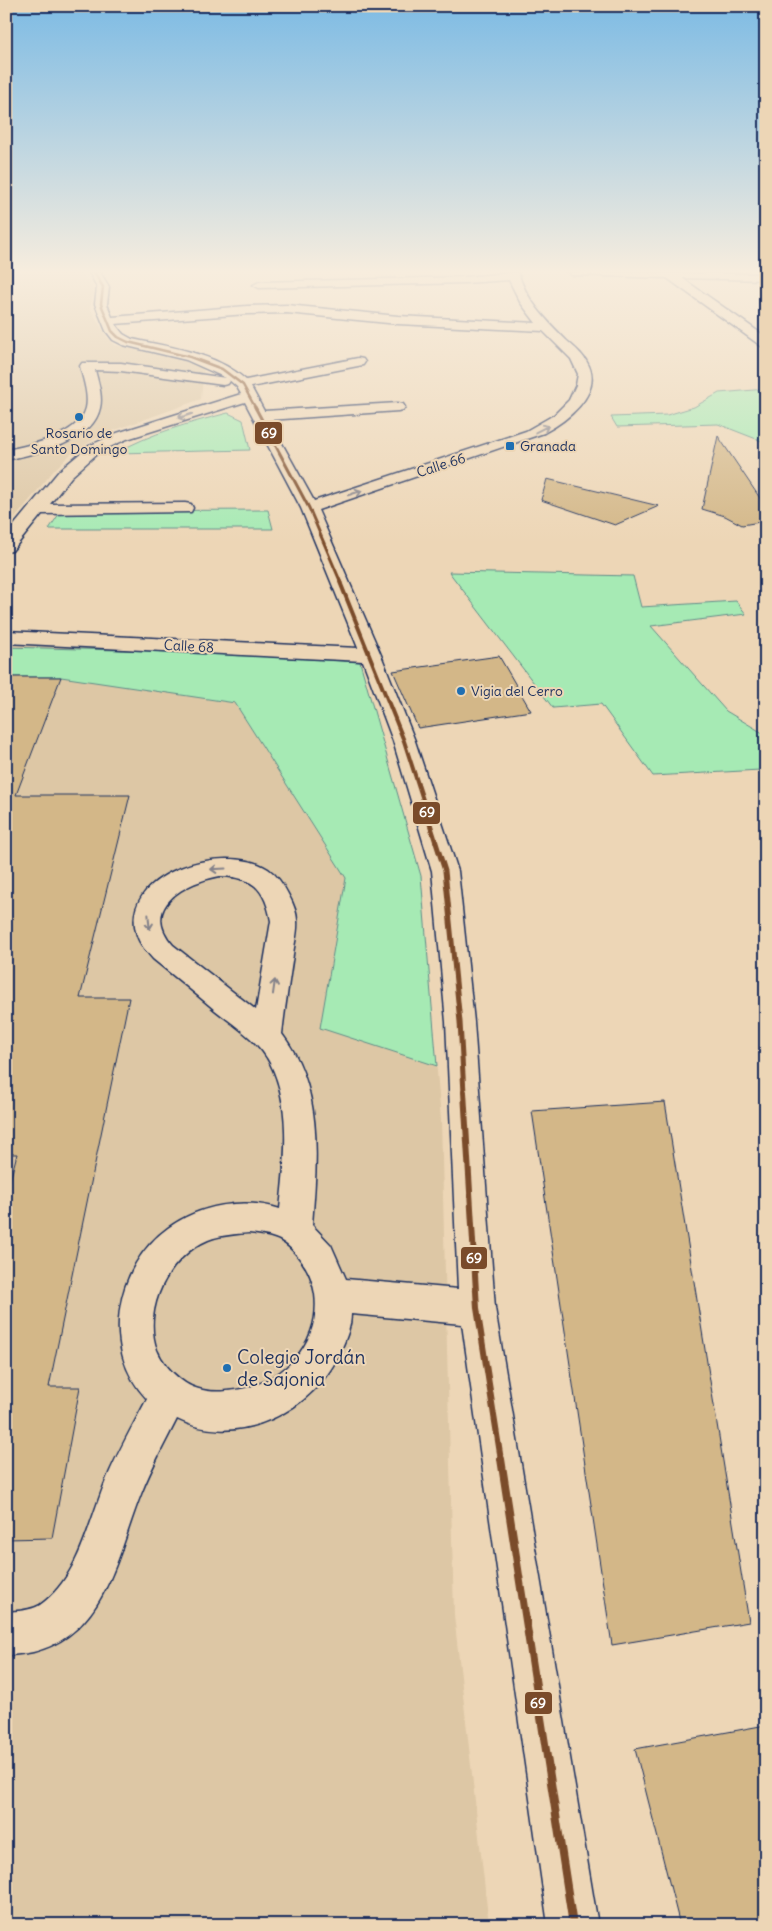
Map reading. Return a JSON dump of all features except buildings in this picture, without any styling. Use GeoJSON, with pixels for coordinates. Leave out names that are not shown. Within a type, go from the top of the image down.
{"type":"FeatureCollection","features":[{"type":"Feature","properties":{"kind":"street"},"geometry":{"type":"LineString","coordinates":[[202,362],[213,365],[234,376],[244,388],[309,508],[371,655],[404,741],[445,871],[460,1022],[478,1308],[573,1925]]}},
{"type":"Feature","properties":{"kind":"street"},"geometry":{"type":"LineString","coordinates":[[6,548],[64,474],[84,456],[106,442],[244,388],[358,362]]}},
{"type":"Feature","properties":{"kind":"street","name":"Calle 66"},"geometry":{"type":"LineString","coordinates":[[309,508],[531,434],[546,427],[569,411],[583,388],[584,370],[580,362]]}},
{"type":"Feature","properties":{"kind":"street"},"geometry":{"type":"LineString","coordinates":[[6,455],[54,442],[75,432],[88,420],[92,414],[94,401],[87,366],[120,367],[244,388]]}},
{"type":"Feature","properties":{"kind":"street"},"geometry":{"type":"LineString","coordinates":[[258,416],[398,407]]}},
{"type":"Feature","properties":{"kind":"street"},"geometry":{"type":"LineString","coordinates":[[37,509],[185,508]]}},
{"type":"Feature","properties":{"kind":"street","name":"Calle 68"},"geometry":{"type":"LineString","coordinates":[[6,637],[371,655]]}},
{"type":"Feature","properties":{"kind":"street"},"geometry":{"type":"LineString","coordinates":[[267,1035],[284,921],[282,906],[276,894],[267,882],[255,873],[239,869],[205,870],[188,874],[172,882],[160,891],[152,902],[147,915],[151,939],[163,952],[267,1035],[289,1074],[300,1112],[300,1164],[295,1232]]}},
{"type":"Feature","properties":{"kind":"street"},"geometry":{"type":"LineString","coordinates":[[249,1218],[274,1222],[295,1232],[312,1247],[323,1261],[330,1278],[333,1295],[332,1322],[323,1350],[306,1374],[282,1394],[254,1407],[224,1411],[195,1407],[169,1394],[151,1376],[139,1354],[134,1328],[136,1304],[145,1279],[160,1257],[179,1239],[201,1227],[225,1219],[249,1218]]}},
{"type":"Feature","properties":{"kind":"street"},"geometry":{"type":"LineString","coordinates":[[333,1295],[478,1308]]}},
{"type":"Feature","properties":{"kind":"street"},"geometry":{"type":"LineString","coordinates":[[6,1634],[19,1634],[40,1629],[62,1615],[78,1598],[91,1577],[123,1488],[169,1394]]}},
{"type":"Feature","properties":{"kind":"shaded area","name":"Rosario de Santo Domingo"},"geometry":{"type":"Polygon","coordinates":[[[6,362],[188,362],[204,366],[201,399],[104,434],[73,452],[55,469],[6,529],[6,362]]]}},
{"type":"Feature","properties":{"kind":"shaded area","name":"Colegio Jordán de Sajonia"},"geometry":{"type":"Polygon","coordinates":[[[6,642],[193,648],[360,662],[421,876],[441,1120],[454,1615],[489,1925],[6,1925],[6,642]]]}},
{"type":"Feature","properties":{"kind":"green space"},"geometry":{"type":"Polygon","coordinates":[[[766,389],[764,442],[718,424],[617,427],[611,417],[667,415],[694,407],[719,393],[766,389]]]}},
{"type":"Feature","properties":{"kind":"green space"},"geometry":{"type":"Polygon","coordinates":[[[228,413],[243,420],[250,450],[116,453],[157,434],[228,413]]]}},
{"type":"Feature","properties":{"kind":"green space"},"geometry":{"type":"Polygon","coordinates":[[[268,510],[273,529],[49,529],[61,511],[268,510]]]}},
{"type":"Feature","properties":{"kind":"green space"},"geometry":{"type":"Polygon","coordinates":[[[449,572],[633,576],[641,607],[736,601],[746,614],[651,626],[726,711],[766,735],[766,778],[760,770],[653,776],[601,704],[553,708],[449,572]]]}},
{"type":"Feature","properties":{"kind":"green space"},"geometry":{"type":"Polygon","coordinates":[[[6,647],[191,652],[360,662],[421,876],[437,1066],[320,1028],[346,878],[235,703],[61,677],[6,677],[6,647]]]}},
{"type":"Feature","properties":{"kind":"transit line","name":"69"},"geometry":{"type":"LineString","coordinates":[[204,362],[222,369],[243,385],[309,508],[371,655],[404,741],[445,871],[460,1022],[477,1308],[573,1925]]}},
{"type":"Feature","properties":{"kind":"place","name":"Rosario de Santo Domingo"},"geometry":{"type":"Point","coordinates":[79,417]}},
{"type":"Feature","properties":{"kind":"place","name":"Granada"},"geometry":{"type":"Point","coordinates":[510,446]}},
{"type":"Feature","properties":{"kind":"place","name":"Vigia del Cerro"},"geometry":{"type":"Point","coordinates":[461,691]}},
{"type":"Feature","properties":{"kind":"place","name":"Colegio Jordán de Sajonia"},"geometry":{"type":"Point","coordinates":[227,1368]}}]}
